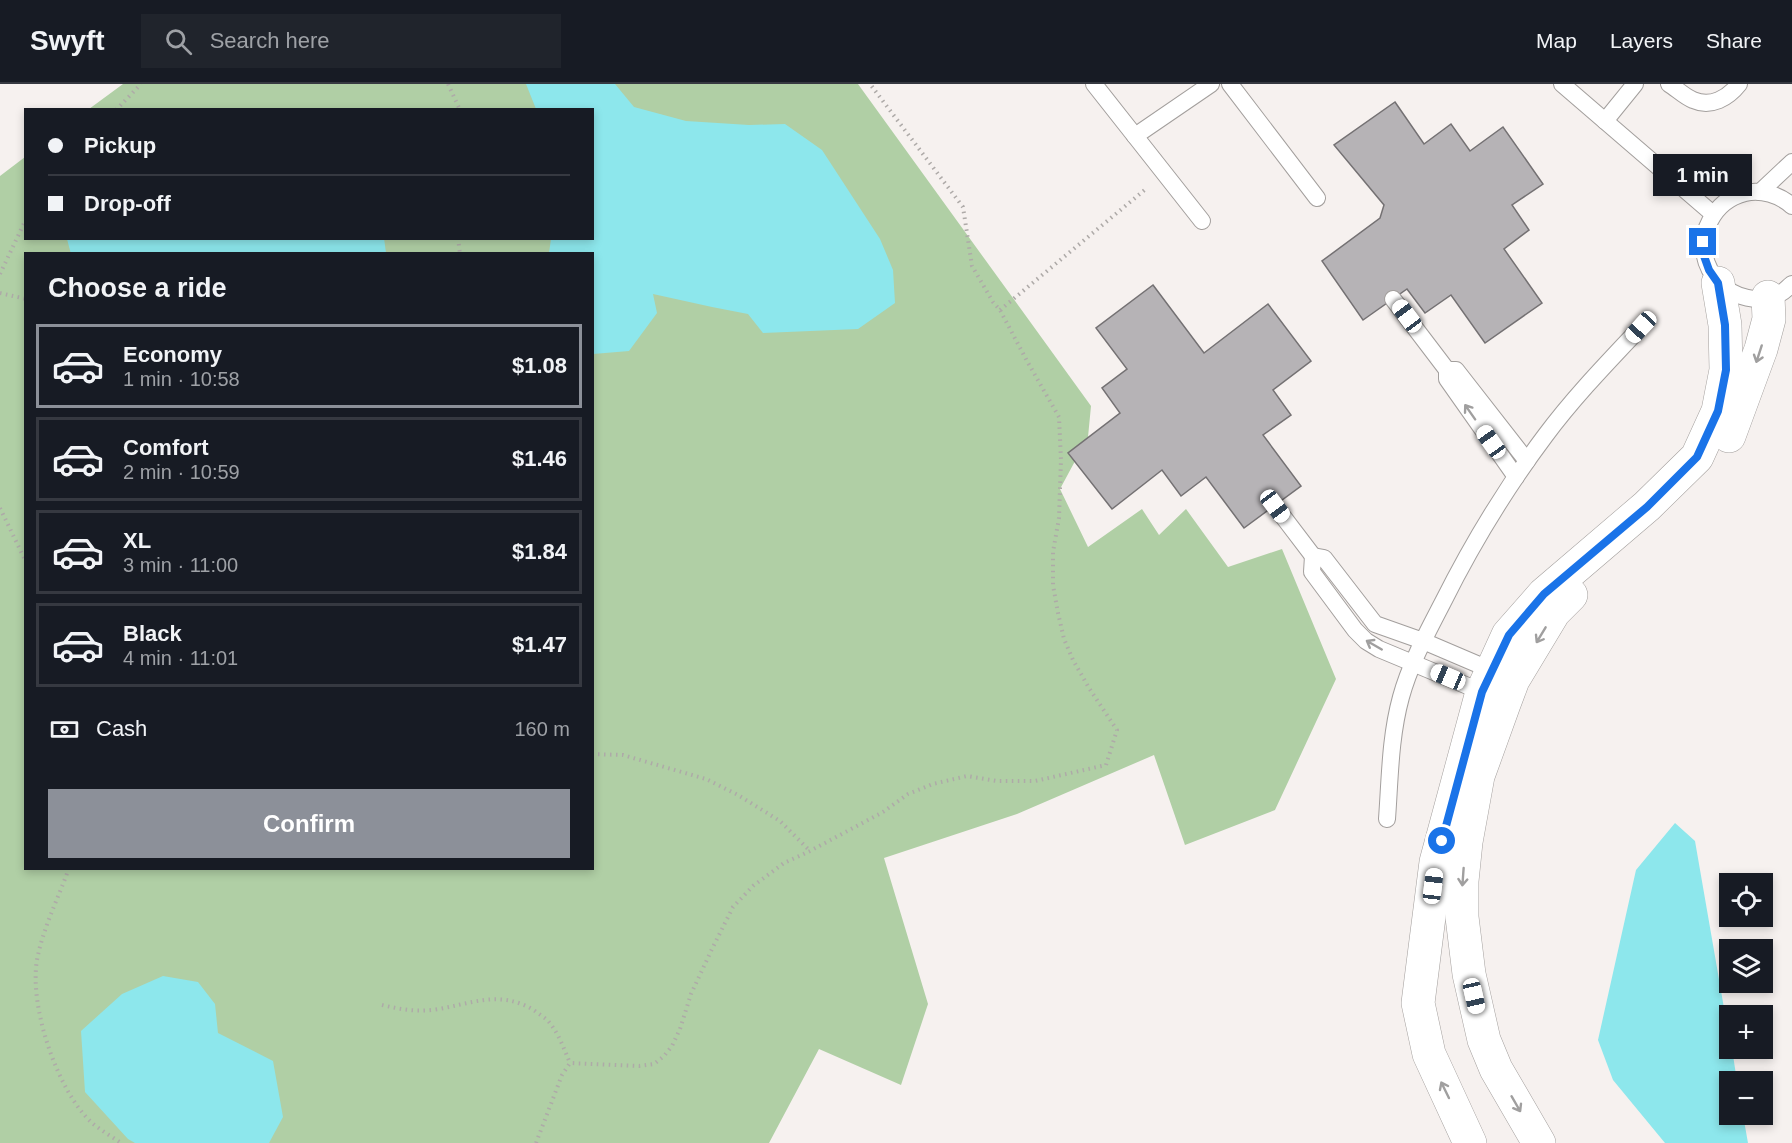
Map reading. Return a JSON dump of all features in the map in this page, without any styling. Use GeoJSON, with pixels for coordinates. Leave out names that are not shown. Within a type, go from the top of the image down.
{"type":"FeatureCollection","features":[{"type":"Feature","properties":{"kind":"street"},"geometry":{"type":"LineString","coordinates":[[1539,1143],[1496,1069],[1484,1040],[1469,974],[1462,917],[1462,881],[1476,787],[1509,635],[1544,594],[1647,507],[1697,457],[1718,411],[1726,370],[1725,325],[1718,283]]}},
{"type":"Feature","properties":{"kind":"street"},"geometry":{"type":"LineString","coordinates":[[1470,1143],[1429,1054],[1418,1003],[1436,862],[1498,686],[1554,612],[1665,513],[1709,469],[1732,432],[1780,291]]}},
{"type":"Feature","properties":{"kind":"lane"},"geometry":{"type":"LineString","coordinates":[[1094,84],[1202,221]]}},
{"type":"Feature","properties":{"kind":"lane"},"geometry":{"type":"LineString","coordinates":[[1135,136],[1211,84]]}},
{"type":"Feature","properties":{"kind":"lane"},"geometry":{"type":"LineString","coordinates":[[1230,84],[1317,198]]}},
{"type":"Feature","properties":{"kind":"lane"},"geometry":{"type":"LineString","coordinates":[[1562,84],[1713,214]]}},
{"type":"Feature","properties":{"kind":"lane"},"geometry":{"type":"LineString","coordinates":[[1605,121],[1635,84]]}},
{"type":"Feature","properties":{"kind":"lane"},"geometry":{"type":"LineString","coordinates":[[1669,84],[1693,100],[1707,103],[1725,98],[1739,84]]}},
{"type":"Feature","properties":{"kind":"lane"},"geometry":{"type":"LineString","coordinates":[[1760,192],[1792,162]]}},
{"type":"Feature","properties":{"kind":"lane"},"geometry":{"type":"LineString","coordinates":[[1780,291],[1750,298],[1732,293],[1718,283],[1704,256],[1703,242],[1706,227],[1713,214],[1722,204],[1734,197],[1760,192],[1776,196],[1792,206]]}},
{"type":"Feature","properties":{"kind":"lane"},"geometry":{"type":"LineString","coordinates":[[1393,299],[1447,370],[1447,380],[1516,477]]}},
{"type":"Feature","properties":{"kind":"lane"},"geometry":{"type":"LineString","coordinates":[[1387,819],[1392,736],[1401,697],[1413,662],[1466,554],[1527,461],[1583,390],[1641,327]]}},
{"type":"Feature","properties":{"kind":"lane"},"geometry":{"type":"LineString","coordinates":[[1447,370],[1456,370],[1527,461]]}},
{"type":"Feature","properties":{"kind":"lane"},"geometry":{"type":"LineString","coordinates":[[1275,506],[1313,556],[1312,572],[1355,630],[1366,641],[1379,649],[1413,662],[1498,686]]}},
{"type":"Feature","properties":{"kind":"lane"},"geometry":{"type":"LineString","coordinates":[[1313,556],[1324,558],[1375,624],[1423,641],[1498,686]]}},
{"type":"Feature","properties":{"kind":"lane"},"geometry":{"type":"LineString","coordinates":[[1334,600],[1348,590]]}},
{"type":"Feature","properties":{"kind":"path"},"geometry":{"type":"LineString","coordinates":[[118,108],[141,84]]}},
{"type":"Feature","properties":{"kind":"path"},"geometry":{"type":"LineString","coordinates":[[448,84],[459,108]]}},
{"type":"Feature","properties":{"kind":"path"},"geometry":{"type":"LineString","coordinates":[[570,1063],[639,1066],[654,1064],[664,1056],[680,1029],[691,994],[733,907],[753,886],[784,863],[883,812],[908,794],[933,784],[967,776],[997,782],[1035,781],[1106,765],[1117,730],[1073,660],[1064,639],[1053,585],[1053,552],[1059,518],[1061,460],[1059,417],[1000,310],[972,266],[963,207],[870,84]]}},
{"type":"Feature","properties":{"kind":"path"},"geometry":{"type":"LineString","coordinates":[[1000,310],[1164,174]]}},
{"type":"Feature","properties":{"kind":"path"},"geometry":{"type":"LineString","coordinates":[[0,274],[24,223]]}},
{"type":"Feature","properties":{"kind":"path"},"geometry":{"type":"LineString","coordinates":[[0,293],[24,299]]}},
{"type":"Feature","properties":{"kind":"path"},"geometry":{"type":"LineString","coordinates":[[0,508],[24,558]]}},
{"type":"Feature","properties":{"kind":"path"},"geometry":{"type":"LineString","coordinates":[[594,754],[623,754],[706,779],[738,795],[780,821],[810,851]]}},
{"type":"Feature","properties":{"kind":"path"},"geometry":{"type":"LineString","coordinates":[[68,870],[49,918],[37,961],[37,994],[54,1065],[71,1098],[91,1122],[121,1143]]}},
{"type":"Feature","properties":{"kind":"path"},"geometry":{"type":"LineString","coordinates":[[382,1005],[405,1010],[431,1010],[477,1000],[503,998],[525,1005],[548,1020],[558,1034],[570,1063]]}},
{"type":"Feature","properties":{"kind":"path"},"geometry":{"type":"LineString","coordinates":[[536,1143],[562,1075],[570,1063]]}},
{"type":"Feature","properties":{"kind":"green space"},"geometry":{"type":"Polygon","coordinates":[[[123,84],[858,84],[1091,406],[1088,437],[1060,489],[1088,547],[1142,509],[1159,535],[1186,509],[1228,567],[1282,549],[1336,679],[1275,810],[1185,845],[1154,755],[1017,814],[884,858],[928,1004],[901,1085],[819,1049],[769,1143],[0,1143],[0,176],[24,158],[24,240],[594,240],[594,108],[90,108],[123,84]]]}},
{"type":"Feature","properties":{"kind":"water"},"geometry":{"type":"Polygon","coordinates":[[[526,84],[615,84],[634,107],[686,121],[749,125],[785,124],[822,150],[880,239],[893,270],[895,303],[858,329],[763,333],[748,314],[653,294],[657,313],[629,351],[594,354],[594,252],[549,252],[551,240],[594,240],[594,108],[536,108],[526,84]]]}},
{"type":"Feature","properties":{"kind":"water"},"geometry":{"type":"Polygon","coordinates":[[[67,240],[384,240],[386,252],[70,252],[67,240]]]}},
{"type":"Feature","properties":{"kind":"water"},"geometry":{"type":"Polygon","coordinates":[[[1675,823],[1695,841],[1719,979],[1719,993],[1721,993],[1723,1005],[1719,1005],[1719,1059],[1734,1059],[1735,1071],[1719,1071],[1719,1125],[1745,1125],[1748,1143],[1665,1143],[1613,1080],[1598,1040],[1636,870],[1675,823]]]}},
{"type":"Feature","properties":{"kind":"water"},"geometry":{"type":"Polygon","coordinates":[[[163,976],[198,982],[215,1004],[218,1033],[273,1061],[283,1117],[269,1143],[135,1143],[128,1139],[85,1092],[81,1031],[122,994],[163,976]]]}},
{"type":"Feature","properties":{"kind":"building"},"geometry":{"type":"Polygon","coordinates":[[[1395,102],[1424,144],[1451,124],[1470,151],[1503,127],[1543,184],[1512,205],[1529,230],[1504,249],[1542,303],[1485,343],[1451,295],[1425,313],[1407,289],[1363,320],[1322,261],[1380,218],[1384,205],[1334,145],[1395,102]]]}},
{"type":"Feature","properties":{"kind":"building"},"geometry":{"type":"Polygon","coordinates":[[[1153,285],[1204,353],[1268,304],[1311,361],[1273,390],[1291,415],[1263,435],[1301,486],[1244,528],[1206,477],[1181,496],[1162,470],[1112,509],[1068,453],[1120,413],[1102,388],[1127,369],[1096,328],[1153,285]]]}},
{"type":"Feature","properties":{"kind":"route"},"geometry":{"type":"LineString","coordinates":[[1442,841],[1482,692],[1509,635],[1544,594],[1647,507],[1697,457],[1718,411],[1726,370],[1725,325],[1718,283],[1709,270],[1704,256],[1703,242]]}}]}
